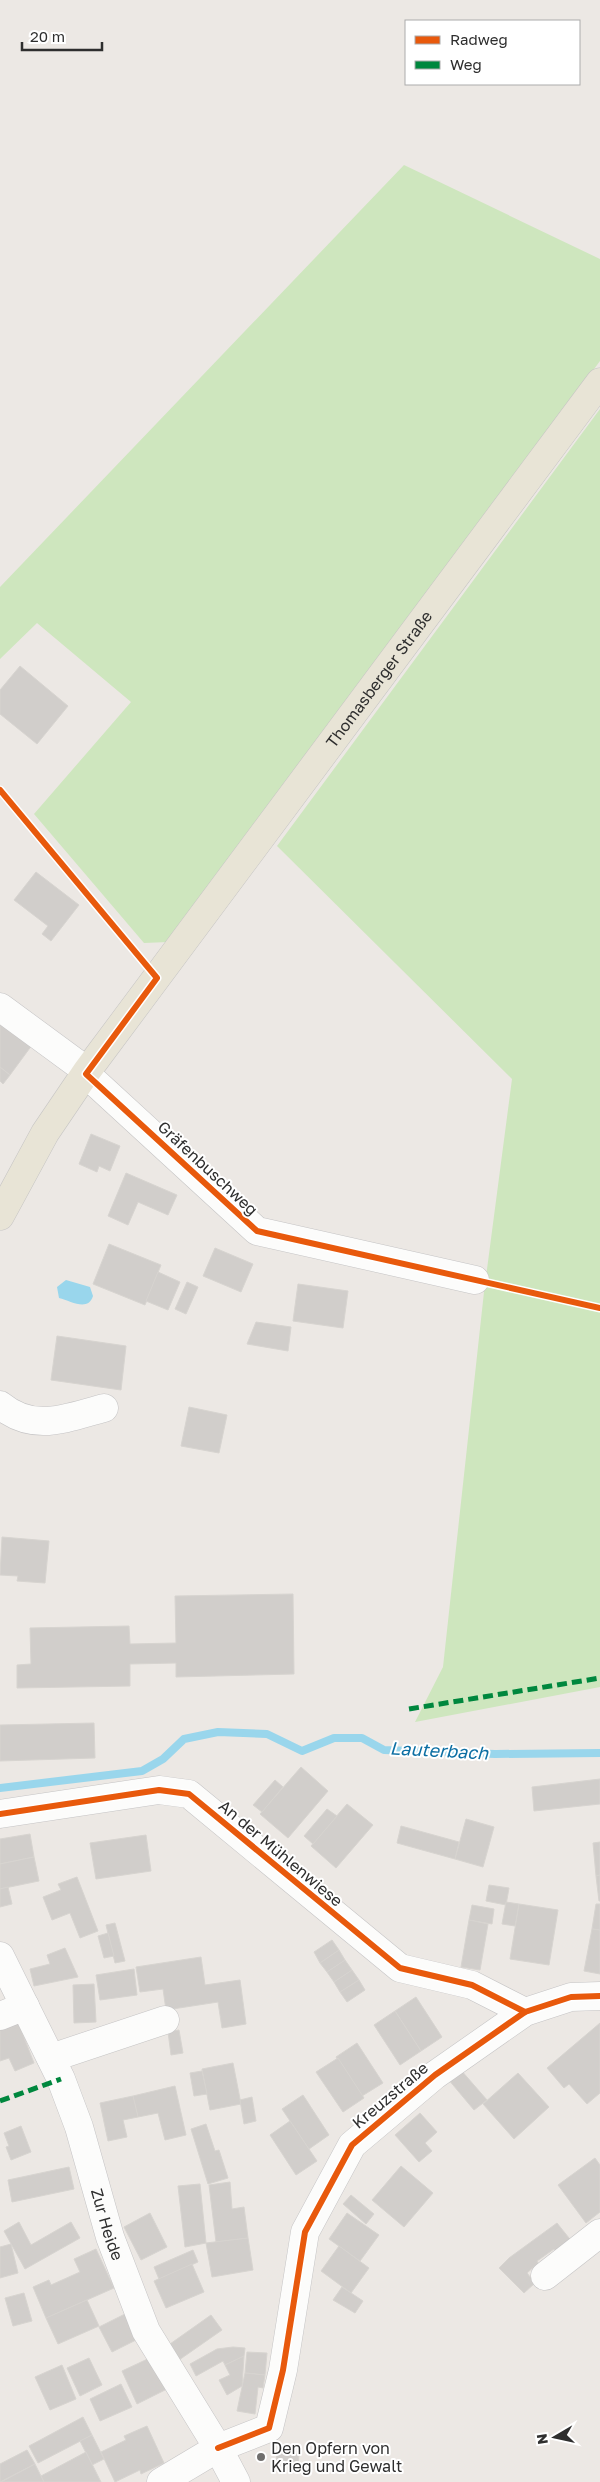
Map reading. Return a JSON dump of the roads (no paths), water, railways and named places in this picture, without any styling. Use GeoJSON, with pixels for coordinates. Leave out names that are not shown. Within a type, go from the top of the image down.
{"type":"FeatureCollection","features":[{"type":"Feature","properties":{"kind":"main road","name":"Thomasberger Straße"},"geometry":{"type":"LineString","coordinates":[[0,1216],[44,1133],[86,1073],[600,382]]}},
{"type":"Feature","properties":{"kind":"street","name":"Gräfenbuschweg"},"geometry":{"type":"LineString","coordinates":[[0,1007],[86,1073],[256,1232],[475,1280]]}},
{"type":"Feature","properties":{"kind":"street"},"geometry":{"type":"LineString","coordinates":[[0,1405],[10,1413],[38,1422],[57,1420],[104,1408]]}},
{"type":"Feature","properties":{"kind":"street","name":"An der Mühlenwiese"},"geometry":{"type":"LineString","coordinates":[[0,1814],[159,1790],[189,1794],[400,1968],[472,1985],[525,2012]]}},
{"type":"Feature","properties":{"kind":"street","name":"Zur Heide"},"geometry":{"type":"LineString","coordinates":[[4,1972],[25,2006],[51,2058],[79,2127],[110,2237],[146,2331],[218,2448],[236,2482]]}},
{"type":"Feature","properties":{"kind":"street","name":"Kreuzstraße"},"geometry":{"type":"LineString","coordinates":[[218,2448],[269,2428],[283,2370],[305,2232],[352,2145],[435,2075],[525,2012],[571,1997],[600,1996]]}},
{"type":"Feature","properties":{"kind":"street"},"geometry":{"type":"LineString","coordinates":[[0,2016],[25,2006]]}},
{"type":"Feature","properties":{"kind":"street"},"geometry":{"type":"LineString","coordinates":[[51,2058],[165,2020]]}},
{"type":"Feature","properties":{"kind":"street"},"geometry":{"type":"LineString","coordinates":[[545,2276],[600,2233]]}},
{"type":"Feature","properties":{"kind":"street"},"geometry":{"type":"LineString","coordinates":[[161,2482],[218,2448]]}},
{"type":"Feature","properties":{"kind":"water"},"geometry":{"type":"Polygon","coordinates":[[[66,1280],[90,1287],[93,1296],[91,1301],[79,1304],[59,1298],[57,1287],[66,1280]]]}},
{"type":"Feature","properties":{"kind":"waterway","name":"Lauterbach"},"geometry":{"type":"LineString","coordinates":[[0,1788],[142,1771],[163,1759],[184,1739],[218,1732],[267,1734],[302,1751],[334,1738],[362,1738],[384,1750],[495,1754],[600,1753]]}},
{"type":"Feature","properties":{"kind":"place","name":"Den Opfern von Krieg und Gewalt"},"geometry":{"type":"Point","coordinates":[261,2457]}}]}
